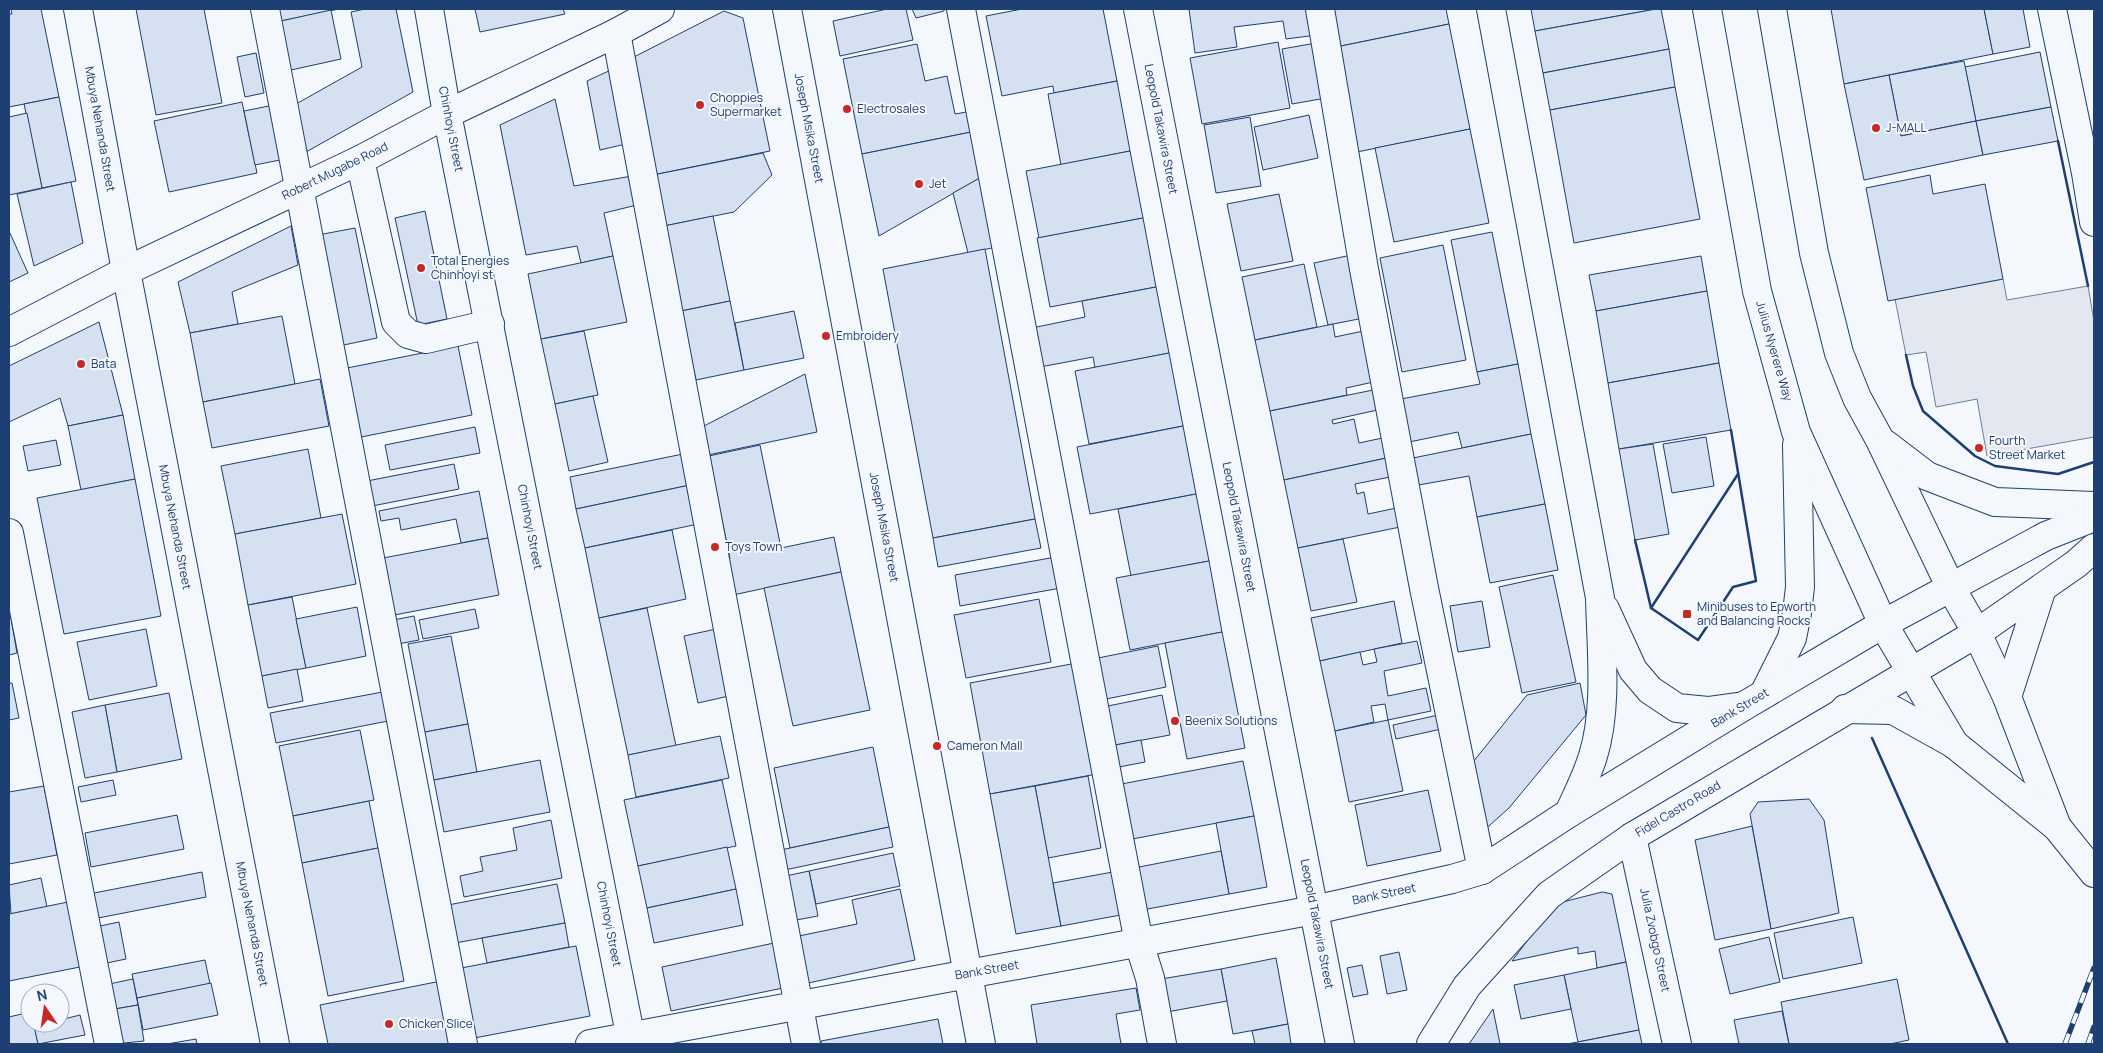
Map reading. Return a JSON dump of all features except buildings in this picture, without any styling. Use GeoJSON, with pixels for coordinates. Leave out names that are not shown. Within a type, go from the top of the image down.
{"type":"FeatureCollection","features":[{"type":"Feature","properties":{"kind":"main road","name":"Mbuya Nehanda Street"},"geometry":{"type":"LineString","coordinates":[[78,9],[126,271],[275,1044]]}},
{"type":"Feature","properties":{"kind":"main road"},"geometry":{"type":"LineString","coordinates":[[265,9],[463,1044]]}},
{"type":"Feature","properties":{"kind":"main road","name":"Chinhoyi Street"},"geometry":{"type":"LineString","coordinates":[[429,9],[448,114],[632,1040]]}},
{"type":"Feature","properties":{"kind":"main road","name":"Robert Mugabe Road"},"geometry":{"type":"LineString","coordinates":[[9,332],[126,271],[360,160],[448,114],[616,33],[660,9]]}},
{"type":"Feature","properties":{"kind":"main road","name":"Joseph Msika Street"},"geometry":{"type":"LineString","coordinates":[[787,9],[981,1044]]}},
{"type":"Feature","properties":{"kind":"main road"},"geometry":{"type":"LineString","coordinates":[[961,9],[1138,943],[1150,978],[1162,1044]]}},
{"type":"Feature","properties":{"kind":"main road","name":"Leopold Takawira Street"},"geometry":{"type":"LineString","coordinates":[[1138,9],[1340,1044]]}},
{"type":"Feature","properties":{"kind":"main road"},"geometry":{"type":"LineString","coordinates":[[1320,9],[1364,269],[1424,588],[1482,870]]}},
{"type":"Feature","properties":{"kind":"main road"},"geometry":{"type":"LineString","coordinates":[[1491,9],[1600,598],[1602,663],[1600,720],[1593,756],[1569,813]]}},
{"type":"Feature","properties":{"kind":"main road","name":"Julius Nyerere Way"},"geometry":{"type":"LineString","coordinates":[[1707,9],[1757,291],[1796,432],[1883,624],[1954,744]]}},
{"type":"Feature","properties":{"kind":"main road"},"geometry":{"type":"LineString","coordinates":[[2052,9],[2086,172],[2094,222]]}},
{"type":"Feature","properties":{"kind":"main road"},"geometry":{"type":"LineString","coordinates":[[1776,10],[1814,253],[1839,353],[1857,398],[1880,440],[1951,588],[2007,696],[2057,827]]}},
{"type":"Feature","properties":{"kind":"main road"},"geometry":{"type":"LineString","coordinates":[[616,33],[806,1044]]}},
{"type":"Feature","properties":{"kind":"main road"},"geometry":{"type":"LineString","coordinates":[[360,160],[396,322],[408,334],[426,339],[490,324]]}},
{"type":"Feature","properties":{"kind":"main road"},"geometry":{"type":"LineString","coordinates":[[1600,598],[1633,670],[1650,690],[1677,708],[1708,711],[1754,700],[1792,638],[1797,613],[1800,586],[1796,432]]}},
{"type":"Feature","properties":{"kind":"main road"},"geometry":{"type":"LineString","coordinates":[[1880,440],[1927,476],[1995,502],[2094,506]]}},
{"type":"Feature","properties":{"kind":"main road","name":"Bank Street"},"geometry":{"type":"LineString","coordinates":[[590,1044],[632,1040],[798,1005],[1314,910],[1452,879],[1482,870],[1569,813],[1883,624],[2046,536],[2094,517]]}},
{"type":"Feature","properties":{"kind":"main road"},"geometry":{"type":"LineString","coordinates":[[9,533],[109,1044]]}},
{"type":"Feature","properties":{"kind":"main road","name":"Fidel Castro Road"},"geometry":{"type":"LineString","coordinates":[[1431,1044],[1467,986],[1550,895],[1632,837],[1976,633],[2076,564],[2094,548]]}},
{"type":"Feature","properties":{"kind":"main road"},"geometry":{"type":"LineString","coordinates":[[2007,696],[2042,588]]}},
{"type":"Feature","properties":{"kind":"main road"},"geometry":{"type":"LineString","coordinates":[[1845,709],[1893,710],[1954,744],[2057,827],[2094,872]]}},
{"type":"Feature","properties":{"kind":"main road","name":"Julia Zvobgo Street"},"geometry":{"type":"LineString","coordinates":[[1632,837],[1677,1044]]}},
{"type":"Feature","properties":{"kind":"shaded area"},"geometry":{"type":"Polygon","coordinates":[[[2003,279],[2007,300],[2088,286],[2094,321],[2094,437],[1987,456],[1977,399],[1936,407],[1926,352],[1906,355],[1895,299],[2003,279]]]}},
{"type":"Feature","properties":{"kind":"railway"},"geometry":{"type":"LineString","coordinates":[[2065,1044],[2094,968]]}},
{"type":"Feature","properties":{"kind":"railway"},"geometry":{"type":"LineString","coordinates":[[2088,1044],[2094,1027]]}},
{"type":"Feature","properties":{"kind":"wall"},"geometry":{"type":"LineString","coordinates":[[2058,141],[2088,286]]}},
{"type":"Feature","properties":{"kind":"wall"},"geometry":{"type":"LineString","coordinates":[[1906,355],[1913,386],[1923,411],[1975,456],[1995,466],[2058,474],[2094,462]]}},
{"type":"Feature","properties":{"kind":"wall"},"geometry":{"type":"LineString","coordinates":[[1635,540],[1651,608],[1698,640],[1733,587],[1756,581],[1731,430]]}},
{"type":"Feature","properties":{"kind":"wall"},"geometry":{"type":"LineString","coordinates":[[1651,608],[1738,474]]}},
{"type":"Feature","properties":{"kind":"wall"},"geometry":{"type":"LineString","coordinates":[[1872,738],[2008,1044]]}},
{"type":"Feature","properties":{"kind":"place","name":"Choppies Supermarket"},"geometry":{"type":"Point","coordinates":[700,105]}},
{"type":"Feature","properties":{"kind":"place","name":"Electrosales"},"geometry":{"type":"Point","coordinates":[847,109]}},
{"type":"Feature","properties":{"kind":"place","name":"J-MALL"},"geometry":{"type":"Point","coordinates":[1876,128]}},
{"type":"Feature","properties":{"kind":"place","name":"Jet"},"geometry":{"type":"Point","coordinates":[919,184]}},
{"type":"Feature","properties":{"kind":"place","name":"Total Energies Chinhoyi st"},"geometry":{"type":"Point","coordinates":[421,268]}},
{"type":"Feature","properties":{"kind":"place","name":"Embroidery"},"geometry":{"type":"Point","coordinates":[826,336]}},
{"type":"Feature","properties":{"kind":"place","name":"Bata"},"geometry":{"type":"Point","coordinates":[81,364]}},
{"type":"Feature","properties":{"kind":"place","name":"Fourth Street Market"},"geometry":{"type":"Point","coordinates":[1979,448]}},
{"type":"Feature","properties":{"kind":"place","name":"Toys Town"},"geometry":{"type":"Point","coordinates":[715,547]}},
{"type":"Feature","properties":{"kind":"place","name":"Minibuses to Epworth and Balancing Rocks"},"geometry":{"type":"Point","coordinates":[1687,614]}},
{"type":"Feature","properties":{"kind":"place","name":"Beenix Solutions"},"geometry":{"type":"Point","coordinates":[1175,721]}},
{"type":"Feature","properties":{"kind":"place","name":"Cameron Mall"},"geometry":{"type":"Point","coordinates":[937,746]}},
{"type":"Feature","properties":{"kind":"place","name":"Chicken Slice"},"geometry":{"type":"Point","coordinates":[389,1024]}}]}
